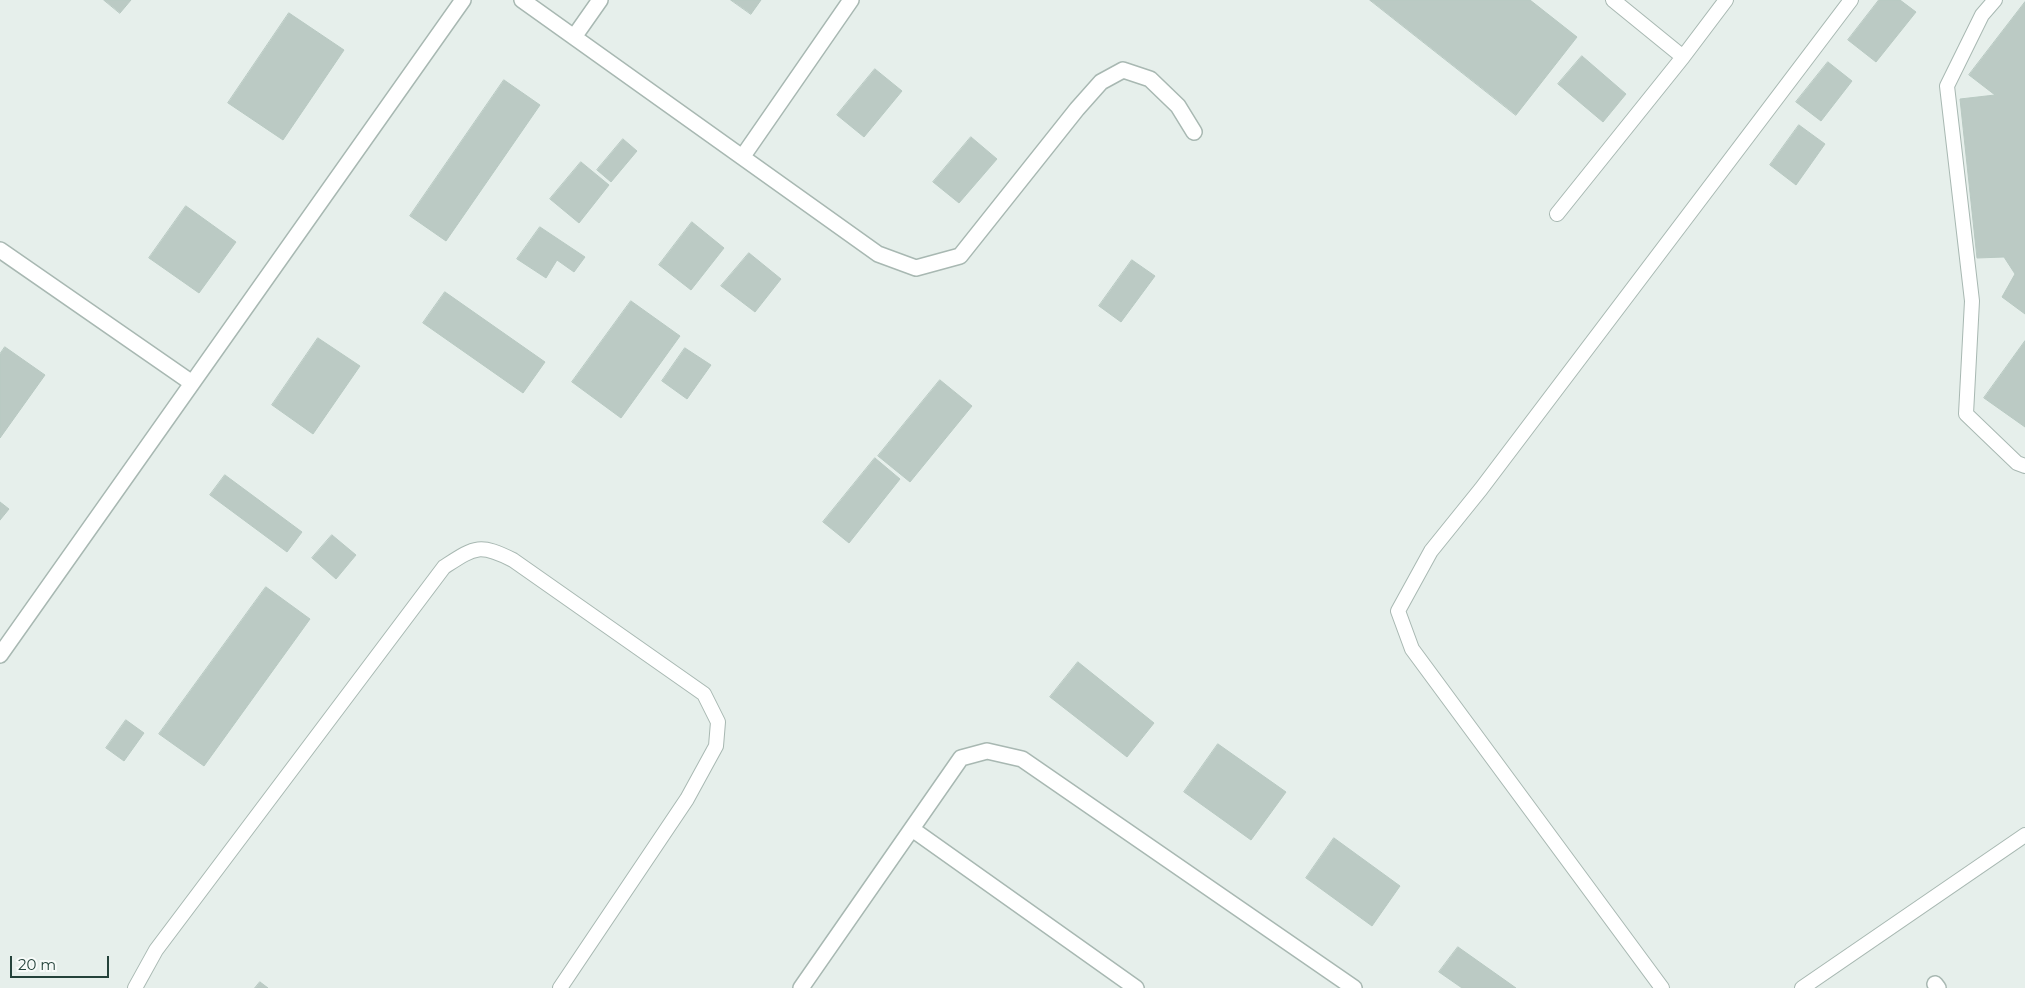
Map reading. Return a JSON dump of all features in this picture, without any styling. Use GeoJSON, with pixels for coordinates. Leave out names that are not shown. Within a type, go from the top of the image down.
{"type":"FeatureCollection","features":[{"type":"Feature","properties":{"kind":"street"},"geometry":{"type":"LineString","coordinates":[[0,655],[463,0]]}},
{"type":"Feature","properties":{"kind":"street"},"geometry":{"type":"LineString","coordinates":[[522,0],[878,254],[916,268],[960,256],[1076,109],[1101,82],[1124,70],[1150,79],[1178,106],[1194,132]]}},
{"type":"Feature","properties":{"kind":"street"},"geometry":{"type":"LineString","coordinates":[[574,37],[600,0]]}},
{"type":"Feature","properties":{"kind":"street"},"geometry":{"type":"LineString","coordinates":[[742,156],[851,0]]}},
{"type":"Feature","properties":{"kind":"street"},"geometry":{"type":"LineString","coordinates":[[0,250],[192,383]]}},
{"type":"Feature","properties":{"kind":"street"},"geometry":{"type":"LineString","coordinates":[[801,988],[912,829],[945,778],[961,758],[987,751],[1022,759],[1354,988]]}},
{"type":"Feature","properties":{"kind":"street"},"geometry":{"type":"LineString","coordinates":[[912,829],[1136,988]]}},
{"type":"Feature","properties":{"kind":"lane"},"geometry":{"type":"LineString","coordinates":[[1613,0],[1683,57]]}},
{"type":"Feature","properties":{"kind":"lane"},"geometry":{"type":"LineString","coordinates":[[1557,214],[1683,57],[1726,0]]}},
{"type":"Feature","properties":{"kind":"lane"},"geometry":{"type":"LineString","coordinates":[[1662,988],[1412,649],[1398,611],[1431,551],[1493,473],[1851,0]]}},
{"type":"Feature","properties":{"kind":"lane"},"geometry":{"type":"LineString","coordinates":[[1994,0],[1982,15],[1947,86],[1972,301],[1966,414],[2017,463],[2025,466]]}},
{"type":"Feature","properties":{"kind":"lane"},"geometry":{"type":"LineString","coordinates":[[135,988],[156,950],[444,567],[467,552],[490,548],[513,560],[704,694],[718,722],[716,746],[687,799],[560,988]]}},
{"type":"Feature","properties":{"kind":"lane"},"geometry":{"type":"LineString","coordinates":[[1802,988],[2025,836]]}},
{"type":"Feature","properties":{"kind":"building"},"geometry":{"type":"Polygon","coordinates":[[[104,0],[131,0],[120,13],[104,0]]]}},
{"type":"Feature","properties":{"kind":"building"},"geometry":{"type":"Polygon","coordinates":[[[731,0],[761,0],[751,14],[731,0]]]}},
{"type":"Feature","properties":{"kind":"building"},"geometry":{"type":"Polygon","coordinates":[[[1370,0],[1530,0],[1577,37],[1516,115],[1370,0]]]}},
{"type":"Feature","properties":{"kind":"building"},"geometry":{"type":"Polygon","coordinates":[[[1879,0],[1900,0],[1916,12],[1876,62],[1848,40],[1879,0]]]}},
{"type":"Feature","properties":{"kind":"building"},"geometry":{"type":"Polygon","coordinates":[[[2025,2],[2025,314],[2002,297],[2015,274],[2004,257],[1977,258],[1960,99],[1995,95],[1969,75],[2025,2]]]}},
{"type":"Feature","properties":{"kind":"building"},"geometry":{"type":"Polygon","coordinates":[[[289,13],[344,50],[283,140],[228,103],[289,13]]]}},
{"type":"Feature","properties":{"kind":"building"},"geometry":{"type":"Polygon","coordinates":[[[1582,56],[1626,94],[1603,122],[1558,84],[1582,56]]]}},
{"type":"Feature","properties":{"kind":"building"},"geometry":{"type":"Polygon","coordinates":[[[1828,62],[1852,81],[1821,121],[1796,102],[1828,62]]]}},
{"type":"Feature","properties":{"kind":"building"},"geometry":{"type":"Polygon","coordinates":[[[875,69],[902,91],[864,137],[837,115],[875,69]]]}},
{"type":"Feature","properties":{"kind":"building"},"geometry":{"type":"Polygon","coordinates":[[[504,80],[540,105],[446,241],[410,216],[504,80]]]}},
{"type":"Feature","properties":{"kind":"building"},"geometry":{"type":"Polygon","coordinates":[[[1799,125],[1825,144],[1796,185],[1770,165],[1799,125]]]}},
{"type":"Feature","properties":{"kind":"building"},"geometry":{"type":"Polygon","coordinates":[[[971,137],[997,159],[959,203],[933,182],[971,137]]]}},
{"type":"Feature","properties":{"kind":"building"},"geometry":{"type":"Polygon","coordinates":[[[623,139],[637,151],[611,182],[597,170],[623,139]]]}},
{"type":"Feature","properties":{"kind":"building"},"geometry":{"type":"Polygon","coordinates":[[[581,162],[609,185],[579,223],[550,199],[581,162]]]}},
{"type":"Feature","properties":{"kind":"building"},"geometry":{"type":"Polygon","coordinates":[[[186,206],[236,242],[199,293],[149,258],[186,206]]]}},
{"type":"Feature","properties":{"kind":"building"},"geometry":{"type":"Polygon","coordinates":[[[692,222],[724,248],[691,290],[659,265],[692,222]]]}},
{"type":"Feature","properties":{"kind":"building"},"geometry":{"type":"Polygon","coordinates":[[[540,227],[585,257],[574,272],[557,260],[546,278],[517,259],[540,227]]]}},
{"type":"Feature","properties":{"kind":"building"},"geometry":{"type":"Polygon","coordinates":[[[749,253],[781,279],[755,312],[721,286],[749,253]]]}},
{"type":"Feature","properties":{"kind":"building"},"geometry":{"type":"Polygon","coordinates":[[[1132,260],[1155,276],[1121,322],[1099,306],[1132,260]]]}},
{"type":"Feature","properties":{"kind":"building"},"geometry":{"type":"Polygon","coordinates":[[[445,292],[545,362],[523,393],[423,323],[445,292]]]}},
{"type":"Feature","properties":{"kind":"building"},"geometry":{"type":"Polygon","coordinates":[[[631,301],[680,336],[621,418],[572,382],[631,301]]]}},
{"type":"Feature","properties":{"kind":"building"},"geometry":{"type":"Polygon","coordinates":[[[318,338],[360,366],[313,434],[272,405],[318,338]]]}},
{"type":"Feature","properties":{"kind":"building"},"geometry":{"type":"Polygon","coordinates":[[[2025,341],[2025,427],[1984,398],[2025,341]]]}},
{"type":"Feature","properties":{"kind":"building"},"geometry":{"type":"Polygon","coordinates":[[[5,347],[45,375],[0,438],[0,354],[5,347]]]}},
{"type":"Feature","properties":{"kind":"building"},"geometry":{"type":"Polygon","coordinates":[[[685,348],[711,365],[687,399],[662,381],[685,348]]]}},
{"type":"Feature","properties":{"kind":"building"},"geometry":{"type":"Polygon","coordinates":[[[940,380],[972,406],[910,482],[878,456],[940,380]]]}},
{"type":"Feature","properties":{"kind":"building"},"geometry":{"type":"Polygon","coordinates":[[[875,458],[900,479],[849,543],[823,522],[875,458]]]}},
{"type":"Feature","properties":{"kind":"building"},"geometry":{"type":"Polygon","coordinates":[[[225,475],[302,532],[287,552],[210,495],[225,475]]]}},
{"type":"Feature","properties":{"kind":"building"},"geometry":{"type":"Polygon","coordinates":[[[0,502],[9,509],[0,520],[0,502]]]}},
{"type":"Feature","properties":{"kind":"building"},"geometry":{"type":"Polygon","coordinates":[[[332,535],[356,555],[336,579],[312,558],[332,535]]]}},
{"type":"Feature","properties":{"kind":"building"},"geometry":{"type":"Polygon","coordinates":[[[266,587],[310,619],[204,766],[159,734],[266,587]]]}},
{"type":"Feature","properties":{"kind":"building"},"geometry":{"type":"Polygon","coordinates":[[[1078,662],[1154,723],[1127,757],[1050,697],[1078,662]]]}},
{"type":"Feature","properties":{"kind":"building"},"geometry":{"type":"Polygon","coordinates":[[[126,720],[144,733],[124,761],[106,748],[126,720]]]}},
{"type":"Feature","properties":{"kind":"building"},"geometry":{"type":"Polygon","coordinates":[[[1218,744],[1286,792],[1251,840],[1184,792],[1218,744]]]}},
{"type":"Feature","properties":{"kind":"building"},"geometry":{"type":"Polygon","coordinates":[[[1334,838],[1400,886],[1372,926],[1306,878],[1334,838]]]}},
{"type":"Feature","properties":{"kind":"building"},"geometry":{"type":"Polygon","coordinates":[[[1458,947],[1516,988],[1462,988],[1439,972],[1458,947]]]}},
{"type":"Feature","properties":{"kind":"building"},"geometry":{"type":"Polygon","coordinates":[[[260,982],[268,988],[255,988],[260,982]]]}}]}
